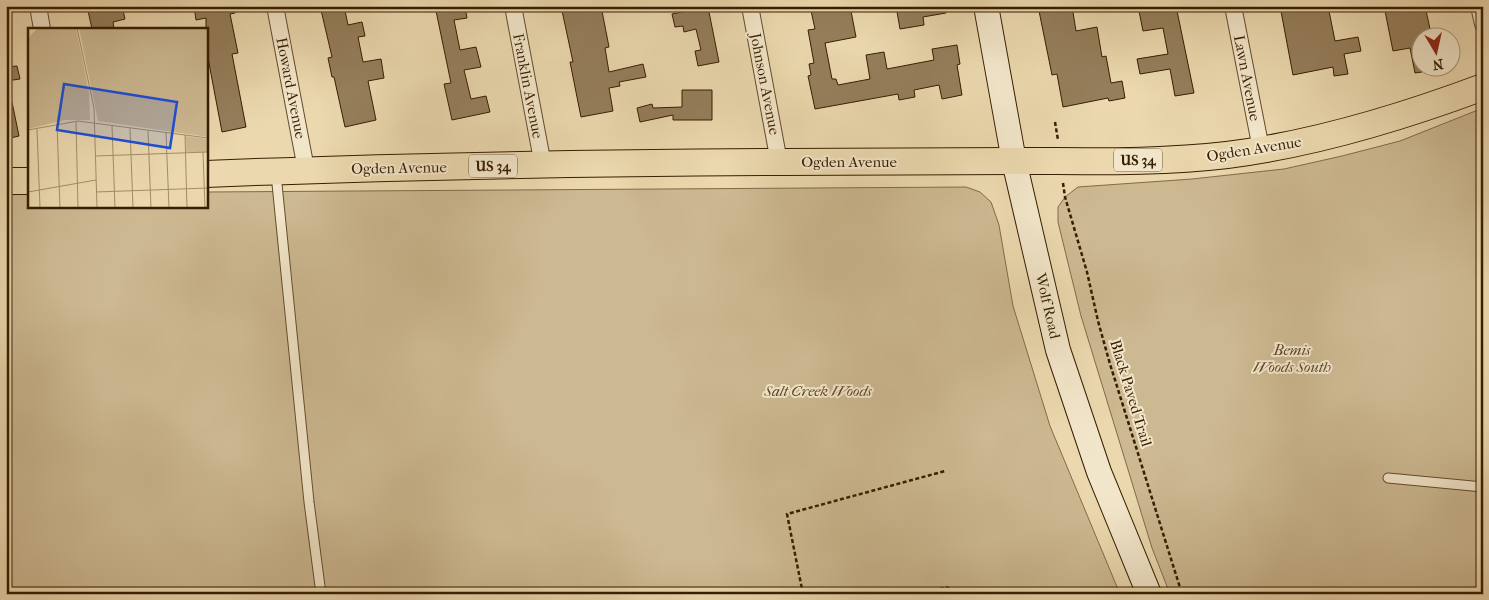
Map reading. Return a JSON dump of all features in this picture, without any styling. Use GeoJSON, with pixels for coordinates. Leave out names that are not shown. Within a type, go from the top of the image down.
{"type":"FeatureCollection","features":[{"type":"Feature","properties":{"kind":"main road","name":"Wolf Road"},"geometry":{"type":"LineString","coordinates":[[986,6],[1014,161],[1058,350],[1100,472],[1149,594]]}},
{"type":"Feature","properties":{"kind":"main road","name":"Ogden Avenue"},"geometry":{"type":"LineString","coordinates":[[208,174],[306,169],[779,162],[1167,159],[1230,155],[1307,141],[1376,124],[1483,87]]}},
{"type":"Feature","properties":{"kind":"main road"},"geometry":{"type":"LineString","coordinates":[[6,181],[28,181]]}},
{"type":"Feature","properties":{"kind":"street"},"geometry":{"type":"LineString","coordinates":[[38,6],[42,28]]}},
{"type":"Feature","properties":{"kind":"street","name":"Howard Avenue"},"geometry":{"type":"LineString","coordinates":[[275,6],[306,169]]}},
{"type":"Feature","properties":{"kind":"street","name":"Franklin Avenue"},"geometry":{"type":"LineString","coordinates":[[513,6],[543,165]]}},
{"type":"Feature","properties":{"kind":"street","name":"Johnson Avenue"},"geometry":{"type":"LineString","coordinates":[[750,6],[779,162]]}},
{"type":"Feature","properties":{"kind":"street","name":"Lawn Avenue"},"geometry":{"type":"LineString","coordinates":[[1233,6],[1261,149]]}},
{"type":"Feature","properties":{"kind":"street"},"geometry":{"type":"LineString","coordinates":[[1479,6],[1483,24]]}},
{"type":"Feature","properties":{"kind":"lane"},"geometry":{"type":"LineString","coordinates":[[276,171],[309,502],[321,594]]}},
{"type":"Feature","properties":{"kind":"lane"},"geometry":{"type":"LineString","coordinates":[[1388,478],[1483,487]]}},
{"type":"Feature","properties":{"kind":"path","name":"Black Paved Trail"},"geometry":{"type":"LineString","coordinates":[[1065,197],[1087,272],[1110,364],[1182,594]]}},
{"type":"Feature","properties":{"kind":"path"},"geometry":{"type":"LineString","coordinates":[[803,594],[787,514],[945,471]]}},
{"type":"Feature","properties":{"kind":"path"},"geometry":{"type":"LineString","coordinates":[[921,594],[946,587],[962,594]]}},
{"type":"Feature","properties":{"kind":"green space","name":"Bemis Woods South"},"geometry":{"type":"Polygon","coordinates":[[[1483,108],[1483,594],[1170,594],[1152,548],[1081,316],[1058,222],[1058,207],[1065,197],[1078,187],[1192,179],[1284,169],[1400,141],[1483,108]]]}},
{"type":"Feature","properties":{"kind":"green space","name":"Salt Creek Woods"},"geometry":{"type":"Polygon","coordinates":[[[966,187],[980,192],[991,202],[999,225],[1013,306],[1050,426],[1120,594],[6,594],[6,195],[28,194],[28,208],[208,208],[208,192],[966,187]]]}},
{"type":"Feature","properties":{"kind":"building"},"geometry":{"type":"Polygon","coordinates":[[[87,6],[122,6],[125,19],[113,22],[114,28],[92,28],[87,6]]]}},
{"type":"Feature","properties":{"kind":"building"},"geometry":{"type":"Polygon","coordinates":[[[194,6],[234,6],[235,13],[230,14],[238,53],[232,54],[246,127],[222,132],[208,58],[206,18],[196,20],[194,6]]]}},
{"type":"Feature","properties":{"kind":"building"},"geometry":{"type":"Polygon","coordinates":[[[344,6],[348,25],[362,22],[365,36],[358,37],[363,62],[381,59],[384,78],[368,81],[376,120],[345,127],[328,58],[332,57],[321,10],[344,6]]]}},
{"type":"Feature","properties":{"kind":"building"},"geometry":{"type":"Polygon","coordinates":[[[435,6],[465,6],[467,18],[454,20],[460,50],[476,47],[481,67],[464,70],[471,99],[486,96],[490,112],[452,120],[444,84],[451,83],[435,6]]]}},
{"type":"Feature","properties":{"kind":"building"},"geometry":{"type":"Polygon","coordinates":[[[561,6],[601,6],[609,47],[605,48],[609,72],[643,64],[646,77],[619,82],[620,86],[609,88],[613,111],[581,117],[570,62],[573,62],[561,6]]]}},
{"type":"Feature","properties":{"kind":"building"},"geometry":{"type":"Polygon","coordinates":[[[810,6],[850,6],[856,37],[825,43],[832,79],[836,79],[838,85],[870,79],[866,55],[884,52],[887,69],[934,60],[932,49],[957,45],[960,64],[957,65],[962,95],[942,99],[939,85],[914,90],[915,97],[899,100],[898,94],[815,109],[808,76],[811,75],[809,64],[814,63],[808,30],[815,29],[810,6]]]}},
{"type":"Feature","properties":{"kind":"building"},"geometry":{"type":"Polygon","coordinates":[[[896,6],[946,6],[946,13],[923,17],[924,25],[900,29],[896,6]]]}},
{"type":"Feature","properties":{"kind":"building"},"geometry":{"type":"Polygon","coordinates":[[[1038,6],[1072,6],[1076,31],[1097,27],[1102,57],[1106,56],[1111,83],[1122,81],[1125,98],[1109,101],[1108,98],[1063,107],[1057,74],[1052,75],[1038,6]]]}},
{"type":"Feature","properties":{"kind":"building"},"geometry":{"type":"Polygon","coordinates":[[[1138,6],[1176,6],[1194,93],[1175,96],[1170,69],[1140,74],[1137,59],[1168,54],[1163,28],[1143,31],[1138,6]]]}},
{"type":"Feature","properties":{"kind":"building"},"geometry":{"type":"Polygon","coordinates":[[[1280,6],[1328,6],[1335,41],[1358,37],[1361,51],[1344,54],[1348,74],[1334,76],[1333,67],[1293,75],[1280,6]]]}},
{"type":"Feature","properties":{"kind":"building"},"geometry":{"type":"Polygon","coordinates":[[[1384,6],[1425,6],[1430,28],[1412,28],[1412,58],[1410,48],[1393,51],[1384,6]]]}},
{"type":"Feature","properties":{"kind":"building"},"geometry":{"type":"Polygon","coordinates":[[[708,7],[719,62],[698,66],[695,51],[701,50],[696,29],[684,32],[683,26],[675,27],[672,14],[708,7]]]}},
{"type":"Feature","properties":{"kind":"building"},"geometry":{"type":"Polygon","coordinates":[[[17,66],[20,79],[6,81],[6,67],[17,66]]]}},
{"type":"Feature","properties":{"kind":"building"},"geometry":{"type":"Polygon","coordinates":[[[682,90],[712,90],[712,120],[673,120],[673,115],[640,122],[637,108],[652,104],[653,108],[682,107],[682,90]]]}},
{"type":"Feature","properties":{"kind":"building"},"geometry":{"type":"Polygon","coordinates":[[[12,102],[19,136],[6,139],[6,103],[12,102]]]}}]}
